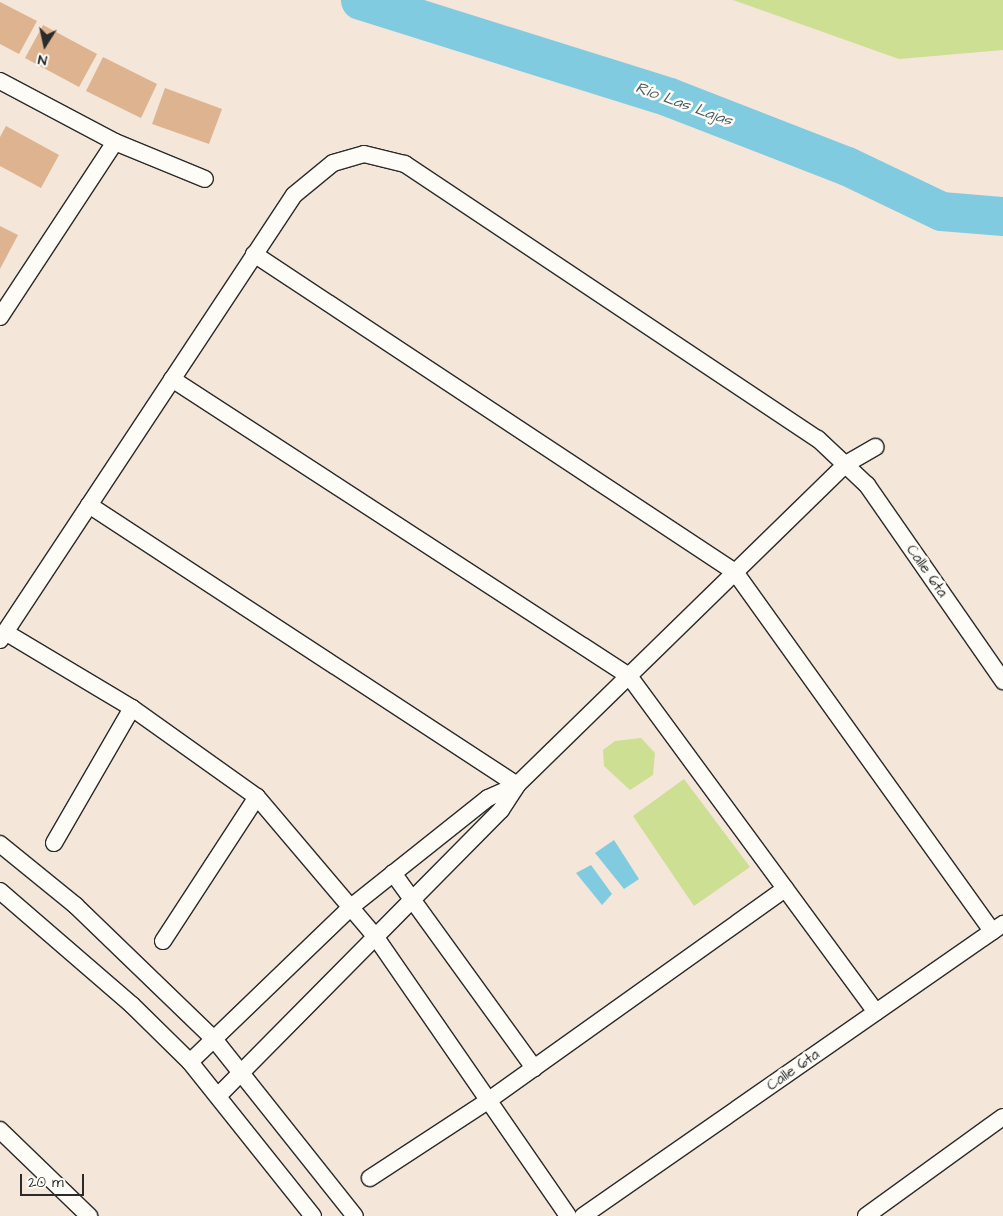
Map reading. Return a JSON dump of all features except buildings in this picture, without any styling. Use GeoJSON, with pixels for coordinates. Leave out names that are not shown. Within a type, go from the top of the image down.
{"type":"FeatureCollection","features":[{"type":"Feature","properties":{"kind":"street"},"geometry":{"type":"LineString","coordinates":[[0,81],[114,142],[205,179]]}},
{"type":"Feature","properties":{"kind":"street"},"geometry":{"type":"LineString","coordinates":[[1,312],[114,142]]}},
{"type":"Feature","properties":{"kind":"street","name":"Calle 6ta"},"geometry":{"type":"LineString","coordinates":[[3,636],[294,194],[333,164],[364,154],[405,164],[818,439],[867,485],[1003,681]]}},
{"type":"Feature","properties":{"kind":"street"},"geometry":{"type":"LineString","coordinates":[[254,254],[734,572],[998,928]]}},
{"type":"Feature","properties":{"kind":"street"},"geometry":{"type":"LineString","coordinates":[[172,378],[629,676],[876,1012]]}},
{"type":"Feature","properties":{"kind":"street"},"geometry":{"type":"LineString","coordinates":[[220,1095],[374,936],[501,810],[517,785],[846,464],[876,447]]}},
{"type":"Feature","properties":{"kind":"street"},"geometry":{"type":"LineString","coordinates":[[88,506],[517,785]]}},
{"type":"Feature","properties":{"kind":"street"},"geometry":{"type":"LineString","coordinates":[[3,636],[132,708],[257,797],[351,906],[374,936],[568,1216]]}},
{"type":"Feature","properties":{"kind":"street"},"geometry":{"type":"LineString","coordinates":[[54,842],[132,708]]}},
{"type":"Feature","properties":{"kind":"street"},"geometry":{"type":"LineString","coordinates":[[190,1062],[351,906],[488,798],[517,785]]}},
{"type":"Feature","properties":{"kind":"street"},"geometry":{"type":"LineString","coordinates":[[162,941],[257,797]]}},
{"type":"Feature","properties":{"kind":"street"},"geometry":{"type":"LineString","coordinates":[[0,844],[75,905],[214,1040],[242,1072],[355,1216]]}},
{"type":"Feature","properties":{"kind":"street"},"geometry":{"type":"LineString","coordinates":[[393,873],[534,1068]]}},
{"type":"Feature","properties":{"kind":"street"},"geometry":{"type":"LineString","coordinates":[[370,1178],[489,1100],[785,889]]}},
{"type":"Feature","properties":{"kind":"street"},"geometry":{"type":"LineString","coordinates":[[0,891],[132,1005],[190,1062],[220,1095],[313,1216]]}},
{"type":"Feature","properties":{"kind":"street","name":"Calle 6ta"},"geometry":{"type":"LineString","coordinates":[[583,1216],[998,928]]}},
{"type":"Feature","properties":{"kind":"street"},"geometry":{"type":"LineString","coordinates":[[866,1216],[1003,1116]]}},
{"type":"Feature","properties":{"kind":"street"},"geometry":{"type":"LineString","coordinates":[[0,1130],[89,1216]]}},
{"type":"Feature","properties":{"kind":"green space"},"geometry":{"type":"Polygon","coordinates":[[[733,0],[1003,0],[1003,50],[899,59],[733,0]]]}},
{"type":"Feature","properties":{"kind":"green space"},"geometry":{"type":"Polygon","coordinates":[[[641,738],[655,753],[653,775],[630,790],[604,766],[603,750],[615,741],[641,738]]]}},
{"type":"Feature","properties":{"kind":"green space"},"geometry":{"type":"Polygon","coordinates":[[[684,779],[750,867],[694,906],[633,816],[684,779]]]}},
{"type":"Feature","properties":{"kind":"water"},"geometry":{"type":"Polygon","coordinates":[[[614,840],[639,879],[624,889],[595,853],[614,840]]]}},
{"type":"Feature","properties":{"kind":"water"},"geometry":{"type":"Polygon","coordinates":[[[591,865],[612,894],[602,905],[576,873],[591,865]]]}},
{"type":"Feature","properties":{"kind":"waterway","name":"Río Las Lajas"},"geometry":{"type":"LineString","coordinates":[[360,0],[669,97],[847,166],[941,211],[1003,216]]}}]}
